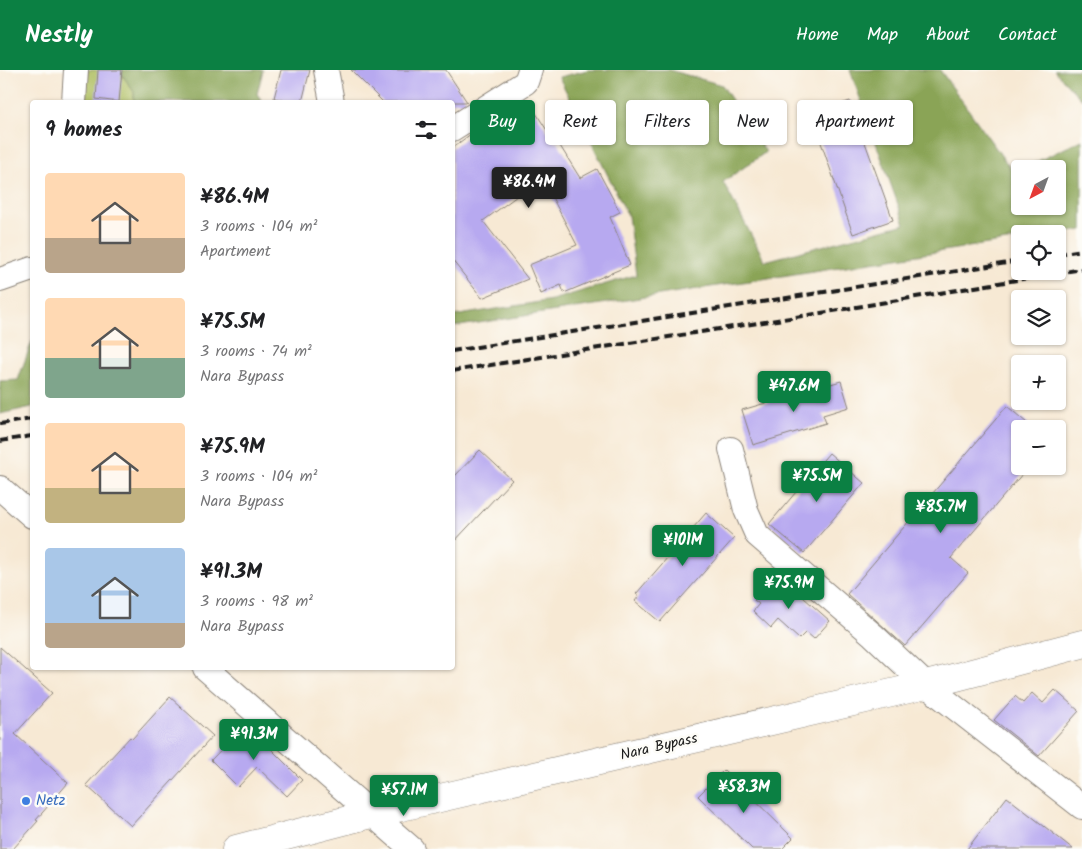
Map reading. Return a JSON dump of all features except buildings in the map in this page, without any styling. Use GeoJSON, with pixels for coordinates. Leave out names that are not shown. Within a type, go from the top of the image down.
{"type":"FeatureCollection","features":[{"type":"Feature","properties":{"kind":"highway","name":"Nara Bypass"},"geometry":{"type":"LineString","coordinates":[[236,849],[371,814],[926,685],[1082,644]]}},
{"type":"Feature","properties":{"kind":"street"},"geometry":{"type":"LineString","coordinates":[[74,100],[76,70]]}},
{"type":"Feature","properties":{"kind":"street"},"geometry":{"type":"LineString","coordinates":[[326,70],[332,100]]}},
{"type":"Feature","properties":{"kind":"street"},"geometry":{"type":"LineString","coordinates":[[455,127],[526,82],[530,70]]}},
{"type":"Feature","properties":{"kind":"street"},"geometry":{"type":"LineString","coordinates":[[0,280],[30,270]]}},
{"type":"Feature","properties":{"kind":"street"},"geometry":{"type":"LineString","coordinates":[[731,449],[746,510],[758,535],[873,635],[926,685],[1082,806]]}},
{"type":"Feature","properties":{"kind":"street"},"geometry":{"type":"LineString","coordinates":[[0,488],[30,514]]}},
{"type":"Feature","properties":{"kind":"street"},"geometry":{"type":"LineString","coordinates":[[207,670],[412,849]]}},
{"type":"Feature","properties":{"kind":"green space"},"geometry":{"type":"Polygon","coordinates":[[[87,70],[119,70],[134,92],[134,100],[86,100],[87,70]]]}},
{"type":"Feature","properties":{"kind":"green space"},"geometry":{"type":"Polygon","coordinates":[[[119,70],[263,70],[257,94],[262,100],[134,100],[134,92],[119,70]]]}},
{"type":"Feature","properties":{"kind":"green space"},"geometry":{"type":"Polygon","coordinates":[[[588,70],[669,70],[722,85],[732,100],[719,100],[719,145],[761,145],[766,152],[723,182],[765,261],[905,224],[877,145],[913,145],[913,100],[861,100],[850,70],[940,70],[1011,169],[1011,215],[1066,215],[1066,160],[1040,160],[1082,140],[1082,230],[1066,233],[1066,225],[1011,225],[1011,240],[455,327],[455,316],[552,300],[636,275],[628,216],[593,145],[616,145],[616,100],[570,100],[559,77],[588,70]]]}},
{"type":"Feature","properties":{"kind":"green space"},"geometry":{"type":"Polygon","coordinates":[[[1054,70],[1082,70],[1082,100],[1054,70]]]}},
{"type":"Feature","properties":{"kind":"green space"},"geometry":{"type":"Polygon","coordinates":[[[30,347],[30,407],[0,414],[0,381],[18,380],[30,347]]]}},
{"type":"Feature","properties":{"kind":"railway"},"geometry":{"type":"LineString","coordinates":[[1066,253],[1082,250]]}},
{"type":"Feature","properties":{"kind":"railway"},"geometry":{"type":"LineString","coordinates":[[455,351],[1011,262]]}},
{"type":"Feature","properties":{"kind":"railway"},"geometry":{"type":"LineString","coordinates":[[455,371],[815,314],[1082,269]]}},
{"type":"Feature","properties":{"kind":"railway"},"geometry":{"type":"LineString","coordinates":[[0,424],[30,419]]}},
{"type":"Feature","properties":{"kind":"railway"},"geometry":{"type":"LineString","coordinates":[[0,441],[30,436]]}},
{"type":"Feature","properties":{"kind":"place","name":"Netz"},"geometry":{"type":"Point","coordinates":[26,801]}}]}
